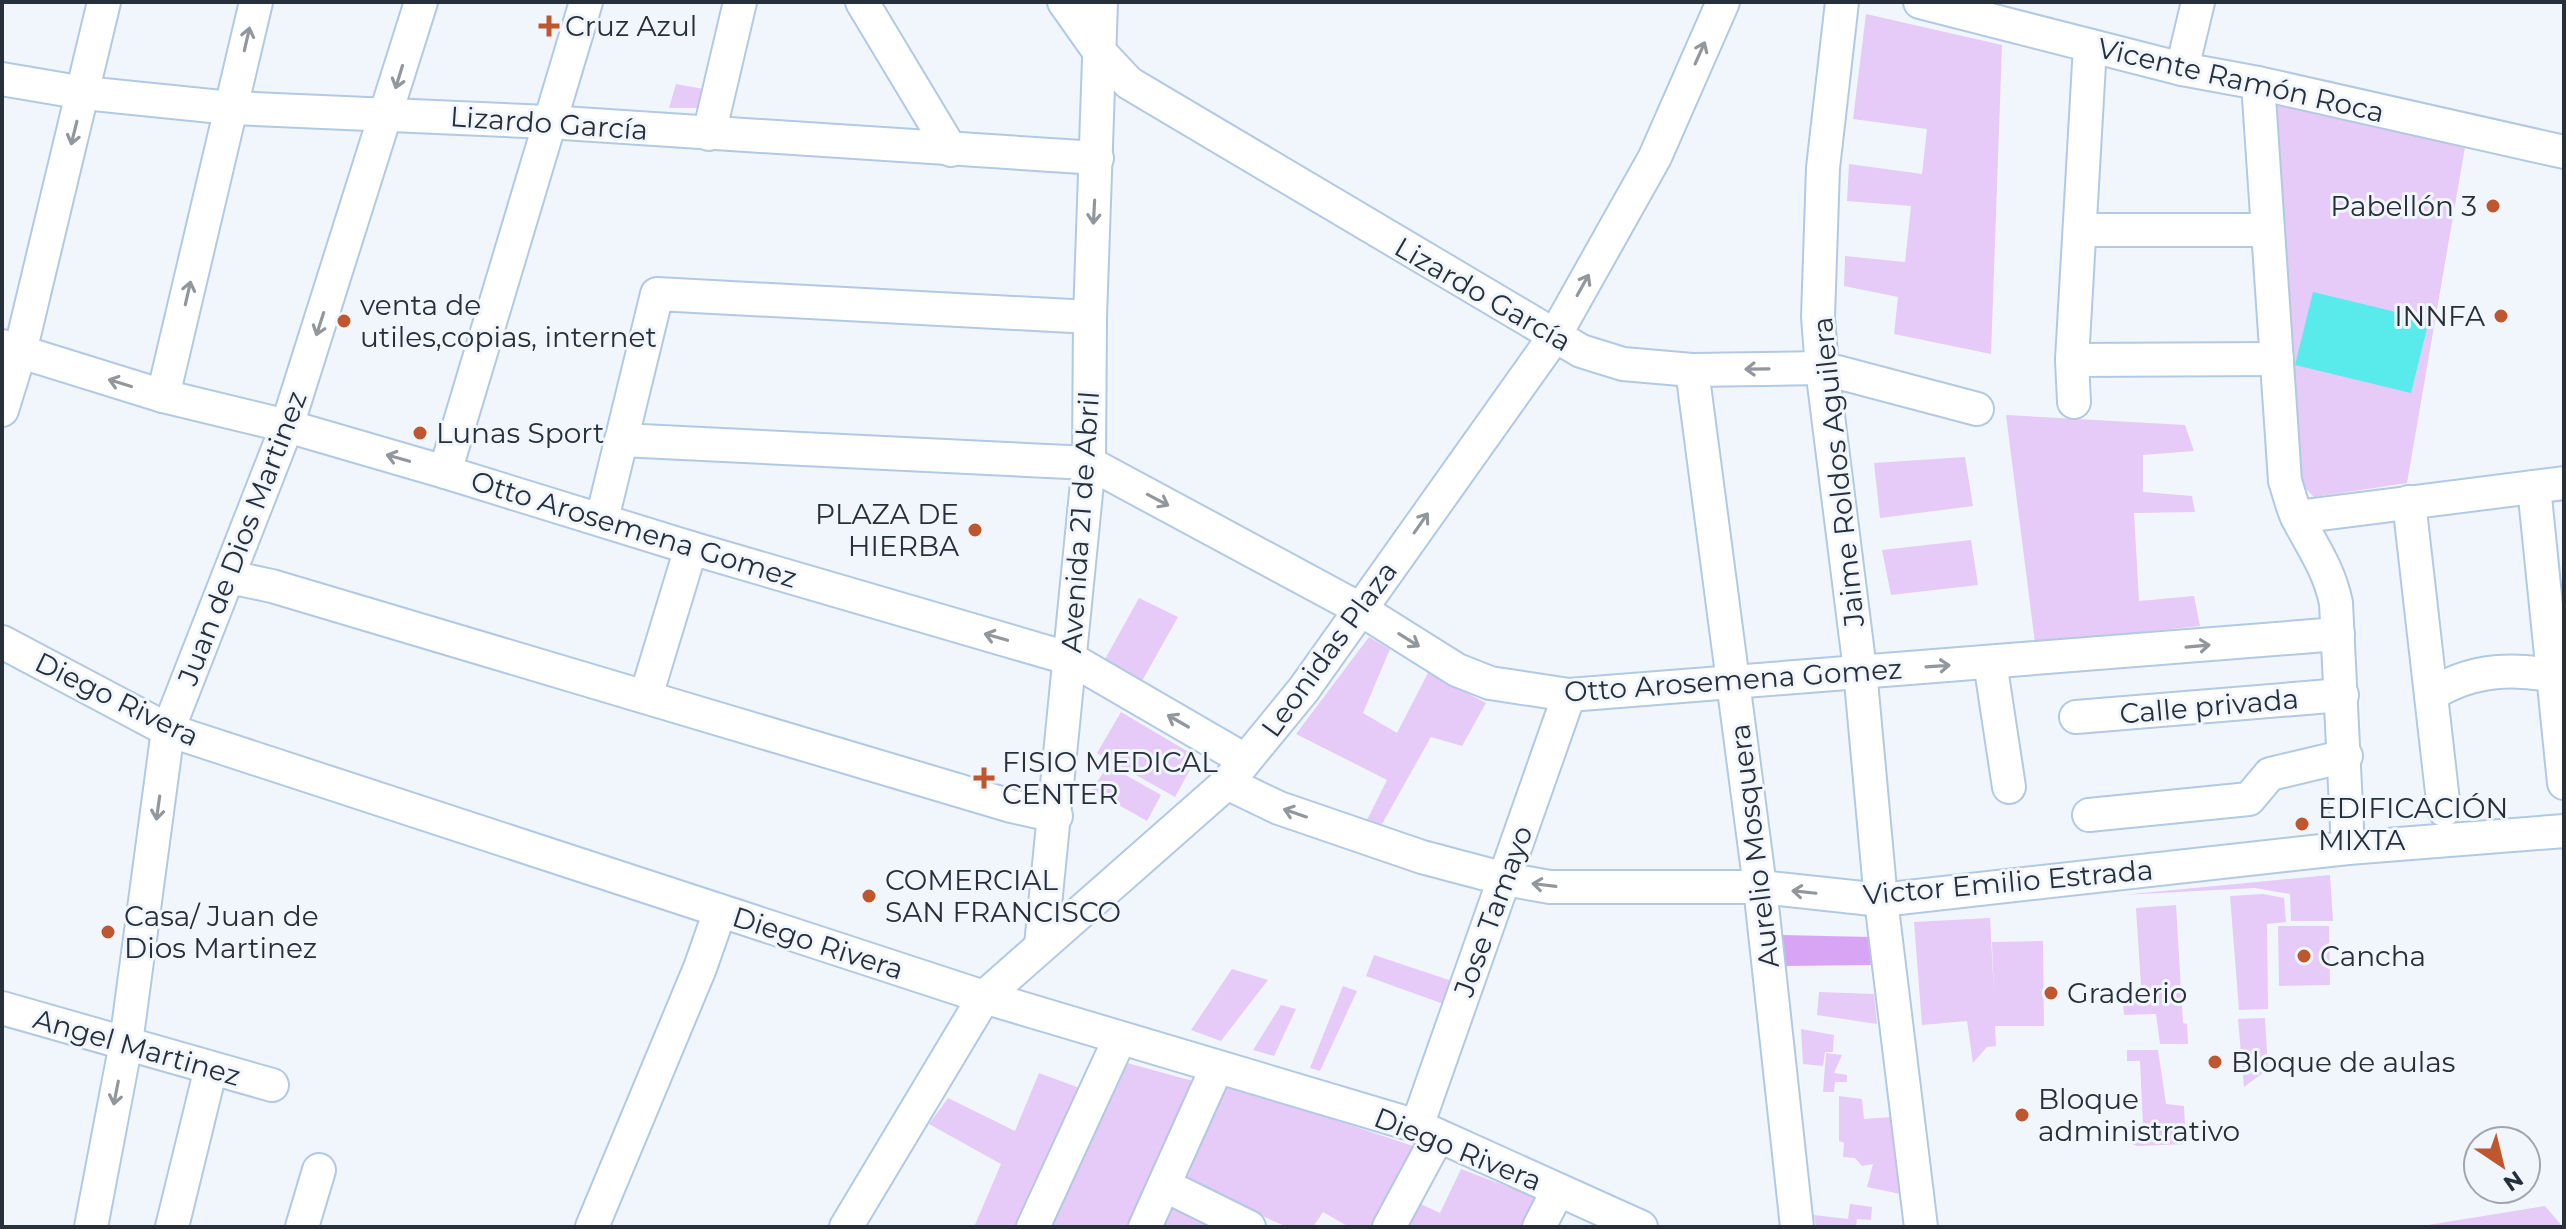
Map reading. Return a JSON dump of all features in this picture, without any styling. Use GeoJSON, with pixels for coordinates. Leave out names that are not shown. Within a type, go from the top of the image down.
{"type":"FeatureCollection","features":[{"type":"Feature","properties":{"kind":"street"},"geometry":{"type":"LineString","coordinates":[[2,410],[11,349],[84,93],[104,2]]}},
{"type":"Feature","properties":{"kind":"street"},"geometry":{"type":"LineString","coordinates":[[163,396],[256,2]]}},
{"type":"Feature","properties":{"kind":"street","name":"Juan de Dios Martinez"},"geometry":{"type":"LineString","coordinates":[[91,1227],[126,1043],[168,730],[287,426],[421,2]]}},
{"type":"Feature","properties":{"kind":"street"},"geometry":{"type":"LineString","coordinates":[[445,472],[586,2]]}},
{"type":"Feature","properties":{"kind":"street"},"geometry":{"type":"LineString","coordinates":[[709,134],[740,2]]}},
{"type":"Feature","properties":{"kind":"street"},"geometry":{"type":"LineString","coordinates":[[862,2],[951,150]]}},
{"type":"Feature","properties":{"kind":"street","name":"Lizardo García"},"geometry":{"type":"LineString","coordinates":[[1064,2],[1098,50],[1129,83],[1554,337],[1623,364],[1692,370],[1822,368],[1977,409]]}},
{"type":"Feature","properties":{"kind":"street","name":"Avenida 21 de Abril"},"geometry":{"type":"LineString","coordinates":[[1041,945],[1089,463],[1090,317],[1101,2]]}},
{"type":"Feature","properties":{"kind":"street","name":"Leonidas Plaza"},"geometry":{"type":"LineString","coordinates":[[846,1227],[984,997],[1236,772],[1304,689],[1554,337],[1655,157],[1723,2]]}},
{"type":"Feature","properties":{"kind":"street","name":"Jaime Roldos Aguilera"},"geometry":{"type":"LineString","coordinates":[[1842,2],[1823,168],[1818,317],[1860,670],[1881,900],[1921,1227]]}},
{"type":"Feature","properties":{"kind":"street","name":"Vicente Ramón Roca"},"geometry":{"type":"LineString","coordinates":[[1920,2],[2182,69],[2258,83],[2564,152]]}},
{"type":"Feature","properties":{"kind":"street"},"geometry":{"type":"LineString","coordinates":[[2182,69],[2198,2]]}},
{"type":"Feature","properties":{"kind":"street"},"geometry":{"type":"LineString","coordinates":[[2074,402],[2072,360],[2090,46]]}},
{"type":"Feature","properties":{"kind":"street","name":"Lizardo García"},"geometry":{"type":"LineString","coordinates":[[2,79],[84,93],[231,108],[548,122],[1097,158]]}},
{"type":"Feature","properties":{"kind":"street"},"geometry":{"type":"LineString","coordinates":[[2258,83],[2285,481],[2297,517],[2311,536],[2333,586],[2346,756],[2348,848]]}},
{"type":"Feature","properties":{"kind":"street"},"geometry":{"type":"LineString","coordinates":[[2080,230],[2268,230]]}},
{"type":"Feature","properties":{"kind":"street"},"geometry":{"type":"LineString","coordinates":[[602,519],[657,294],[1090,317]]}},
{"type":"Feature","properties":{"kind":"street","name":"Otto Arosemena Gomez"},"geometry":{"type":"LineString","coordinates":[[11,349],[163,396],[287,426],[445,472],[691,548],[1071,659],[1236,772]]}},
{"type":"Feature","properties":{"kind":"street"},"geometry":{"type":"LineString","coordinates":[[2072,360],[2277,359]]}},
{"type":"Feature","properties":{"kind":"street","name":"Aurelio Mosquera"},"geometry":{"type":"LineString","coordinates":[[1692,370],[1760,887],[1797,1227]]}},
{"type":"Feature","properties":{"kind":"street"},"geometry":{"type":"LineString","coordinates":[[621,440],[1089,463]]}},
{"type":"Feature","properties":{"kind":"street","name":"Otto Arosemena Gomez"},"geometry":{"type":"LineString","coordinates":[[1089,463],[1360,609],[1457,670],[1490,683],[1569,695],[2338,634]]}},
{"type":"Feature","properties":{"kind":"street"},"geometry":{"type":"LineString","coordinates":[[2297,517],[2549,485],[2564,783]]}},
{"type":"Feature","properties":{"kind":"street"},"geometry":{"type":"LineString","coordinates":[[2409,502],[2444,810]]}},
{"type":"Feature","properties":{"kind":"street"},"geometry":{"type":"LineString","coordinates":[[646,696],[691,548]]}},
{"type":"Feature","properties":{"kind":"street"},"geometry":{"type":"LineString","coordinates":[[229,577],[272,586],[1011,806],[1056,816]]}},
{"type":"Feature","properties":{"kind":"street","name":"Diego Rivera"},"geometry":{"type":"LineString","coordinates":[[2,642],[168,730],[984,997],[1427,1131],[1641,1227]]}},
{"type":"Feature","properties":{"kind":"street"},"geometry":{"type":"LineString","coordinates":[[1990,662],[2009,787]]}},
{"type":"Feature","properties":{"kind":"street"},"geometry":{"type":"LineString","coordinates":[[2431,695],[2454,680],[2492,672],[2531,671],[2558,677]]}},
{"type":"Feature","properties":{"kind":"street","name":"Jose Tamayo"},"geometry":{"type":"LineString","coordinates":[[1389,1227],[1427,1131],[1505,879],[1569,695]]}},
{"type":"Feature","properties":{"kind":"street","name":"Calle privada"},"geometry":{"type":"LineString","coordinates":[[2076,717],[2342,695]]}},
{"type":"Feature","properties":{"kind":"street"},"geometry":{"type":"LineString","coordinates":[[2089,815],[2249,799],[2270,774],[2346,756]]}},
{"type":"Feature","properties":{"kind":"street","name":"Victor Emilio Estrada"},"geometry":{"type":"LineString","coordinates":[[1236,772],[1279,808],[1395,848],[1505,879],[1550,887],[1760,887],[1881,900],[2348,848],[2564,831]]}},
{"type":"Feature","properties":{"kind":"street"},"geometry":{"type":"LineString","coordinates":[[592,1227],[700,968],[720,911]]}},
{"type":"Feature","properties":{"kind":"street","name":"Angel Martinez"},"geometry":{"type":"LineString","coordinates":[[2,1008],[272,1085]]}},
{"type":"Feature","properties":{"kind":"street"},"geometry":{"type":"LineString","coordinates":[[1033,1227],[1120,1038]]}},
{"type":"Feature","properties":{"kind":"street"},"geometry":{"type":"LineString","coordinates":[[1145,1227],[1217,1067]]}},
{"type":"Feature","properties":{"kind":"street"},"geometry":{"type":"LineString","coordinates":[[172,1227],[211,1068]]}},
{"type":"Feature","properties":{"kind":"street"},"geometry":{"type":"LineString","coordinates":[[302,1227],[319,1170]]}},
{"type":"Feature","properties":{"kind":"street"},"geometry":{"type":"LineString","coordinates":[[1164,1185],[1249,1227]]}},
{"type":"Feature","properties":{"kind":"street"},"geometry":{"type":"LineString","coordinates":[[1539,1227],[1558,1190]]}},
{"type":"Feature","properties":{"kind":"shaded area"},"geometry":{"type":"Polygon","coordinates":[[[1866,14],[2002,45],[1991,354],[1894,334],[1898,297],[1844,286],[1845,256],[1905,262],[1911,206],[1847,201],[1849,164],[1922,174],[1927,129],[1853,119],[1866,14]]]}},
{"type":"Feature","properties":{"kind":"shaded area"},"geometry":{"type":"Polygon","coordinates":[[[676,84],[704,89],[700,108],[669,108],[676,84]]]}},
{"type":"Feature","properties":{"kind":"shaded area"},"geometry":{"type":"Polygon","coordinates":[[[2274,100],[2465,147],[2407,483],[2314,497],[2302,485],[2274,100]]]}},
{"type":"Feature","properties":{"kind":"shaded area"},"geometry":{"type":"Polygon","coordinates":[[[2006,415],[2185,425],[2194,451],[2143,455],[2143,492],[2192,496],[2195,512],[2134,513],[2139,601],[2194,596],[2200,626],[2035,643],[2006,415]]]}},
{"type":"Feature","properties":{"kind":"shaded area"},"geometry":{"type":"Polygon","coordinates":[[[1965,457],[1973,506],[1880,518],[1874,463],[1965,457]]]}},
{"type":"Feature","properties":{"kind":"shaded area"},"geometry":{"type":"Polygon","coordinates":[[[1971,540],[1978,585],[1891,595],[1882,550],[1971,540]]]}},
{"type":"Feature","properties":{"kind":"shaded area"},"geometry":{"type":"Polygon","coordinates":[[[1139,598],[1178,617],[1142,681],[1104,661],[1139,598]]]}},
{"type":"Feature","properties":{"kind":"shaded area"},"geometry":{"type":"Polygon","coordinates":[[[1369,637],[1390,649],[1363,713],[1397,733],[1428,673],[1486,703],[1462,746],[1431,737],[1382,824],[1367,820],[1387,780],[1296,734],[1369,637]]]}},
{"type":"Feature","properties":{"kind":"shaded area"},"geometry":{"type":"Polygon","coordinates":[[[1121,712],[1197,757],[1175,797],[1097,753],[1121,712]]]}},
{"type":"Feature","properties":{"kind":"shaded area"},"geometry":{"type":"Polygon","coordinates":[[[1108,765],[1161,795],[1147,821],[1092,790],[1108,765]]]}},
{"type":"Feature","properties":{"kind":"shaded area"},"geometry":{"type":"Polygon","coordinates":[[[2330,875],[2333,921],[2291,921],[2290,894],[2255,888],[2121,895],[2330,875]]]}},
{"type":"Feature","properties":{"kind":"shaded area"},"geometry":{"type":"Polygon","coordinates":[[[2263,894],[2284,898],[2286,922],[2267,924],[2268,1009],[2239,1010],[2230,896],[2263,894]]]}},
{"type":"Feature","properties":{"kind":"shaded area"},"geometry":{"type":"Polygon","coordinates":[[[2176,905],[2183,1023],[2187,1024],[2188,1044],[2160,1044],[2156,1014],[2124,1015],[2123,1003],[2142,1001],[2136,908],[2176,905]]]}},
{"type":"Feature","properties":{"kind":"shaded area"},"geometry":{"type":"Polygon","coordinates":[[[1990,918],[1994,996],[1992,942],[2043,941],[2044,1026],[1995,1026],[1996,1046],[1987,1047],[1973,1063],[1967,1021],[1922,1025],[1914,922],[1990,918]]]}},
{"type":"Feature","properties":{"kind":"shaded area","name":"Cancha"},"geometry":{"type":"Polygon","coordinates":[[[2278,926],[2329,926],[2330,985],[2279,986],[2278,926]]]}},
{"type":"Feature","properties":{"kind":"shaded area"},"geometry":{"type":"Polygon","coordinates":[[[1782,935],[1870,937],[1871,965],[1785,966],[1782,935]]]}},
{"type":"Feature","properties":{"kind":"shaded area"},"geometry":{"type":"Polygon","coordinates":[[[1374,955],[1458,983],[1449,1006],[1366,976],[1374,955]]]}},
{"type":"Feature","properties":{"kind":"shaded area"},"geometry":{"type":"Polygon","coordinates":[[[1232,969],[1268,980],[1221,1041],[1191,1030],[1232,969]]]}},
{"type":"Feature","properties":{"kind":"shaded area"},"geometry":{"type":"Polygon","coordinates":[[[1343,986],[1357,991],[1320,1071],[1310,1068],[1343,986]]]}},
{"type":"Feature","properties":{"kind":"shaded area"},"geometry":{"type":"Polygon","coordinates":[[[1819,992],[1874,994],[1877,1024],[1817,1015],[1819,992]]]}},
{"type":"Feature","properties":{"kind":"shaded area"},"geometry":{"type":"Polygon","coordinates":[[[1281,1005],[1296,1009],[1274,1056],[1253,1050],[1281,1005]]]}},
{"type":"Feature","properties":{"kind":"shaded area"},"geometry":{"type":"Polygon","coordinates":[[[2265,1018],[2268,1069],[2244,1087],[2238,1019],[2265,1018]]]}},
{"type":"Feature","properties":{"kind":"shaded area"},"geometry":{"type":"Polygon","coordinates":[[[1801,1029],[1834,1035],[1833,1052],[1825,1052],[1823,1066],[1803,1064],[1801,1029]]]}},
{"type":"Feature","properties":{"kind":"shaded area"},"geometry":{"type":"Polygon","coordinates":[[[2127,1050],[2158,1050],[2166,1104],[2184,1106],[2186,1144],[2137,1146],[2125,1141],[2123,1127],[2143,1125],[2140,1061],[2127,1061],[2127,1050]]]}},
{"type":"Feature","properties":{"kind":"shaded area"},"geometry":{"type":"Polygon","coordinates":[[[1826,1053],[1842,1055],[1834,1073],[1847,1075],[1847,1082],[1835,1082],[1834,1092],[1823,1092],[1826,1053]]]}},
{"type":"Feature","properties":{"kind":"shaded area"},"geometry":{"type":"Polygon","coordinates":[[[1098,1055],[1193,1081],[1132,1227],[974,1227],[1001,1164],[929,1124],[948,1098],[1015,1131],[1039,1073],[1085,1090],[1098,1055]]]}},
{"type":"Feature","properties":{"kind":"shaded area"},"geometry":{"type":"Polygon","coordinates":[[[1221,1082],[1413,1146],[1377,1227],[1349,1227],[1323,1212],[1313,1227],[1287,1227],[1177,1178],[1221,1082]]]}},
{"type":"Feature","properties":{"kind":"shaded area"},"geometry":{"type":"Polygon","coordinates":[[[1839,1096],[1862,1099],[1864,1119],[1891,1117],[1900,1194],[1867,1187],[1873,1164],[1862,1166],[1855,1158],[1843,1157],[1844,1143],[1839,1141],[1839,1096]]]}},
{"type":"Feature","properties":{"kind":"shaded area"},"geometry":{"type":"Polygon","coordinates":[[[1461,1169],[1548,1202],[1536,1227],[1396,1227],[1412,1200],[1440,1213],[1461,1169]]]}},
{"type":"Feature","properties":{"kind":"shaded area"},"geometry":{"type":"Polygon","coordinates":[[[1165,1204],[1218,1227],[1154,1227],[1165,1204]]]}},
{"type":"Feature","properties":{"kind":"shaded area"},"geometry":{"type":"Polygon","coordinates":[[[1850,1204],[1872,1207],[1871,1220],[1857,1219],[1856,1227],[1816,1227],[1814,1215],[1848,1219],[1850,1204]]]}},
{"type":"Feature","properties":{"kind":"shaded area"},"geometry":{"type":"Polygon","coordinates":[[[2545,1206],[2563,1227],[2422,1227],[2422,1226],[2545,1206]]]}},
{"type":"Feature","properties":{"kind":"water"},"geometry":{"type":"Polygon","coordinates":[[[2313,292],[2429,320],[2411,393],[2295,365],[2313,292]]]}},
{"type":"Feature","properties":{"kind":"place","name":"Cruz Azul"},"geometry":{"type":"Point","coordinates":[549,26]}},
{"type":"Feature","properties":{"kind":"place","name":"Pabellón 3"},"geometry":{"type":"Point","coordinates":[2493,206]}},
{"type":"Feature","properties":{"kind":"place","name":"INNFA"},"geometry":{"type":"Point","coordinates":[2501,316]}},
{"type":"Feature","properties":{"kind":"place","name":"venta de utiles,copias, internet"},"geometry":{"type":"Point","coordinates":[344,321]}},
{"type":"Feature","properties":{"kind":"place","name":"Lunas Sport"},"geometry":{"type":"Point","coordinates":[420,433]}},
{"type":"Feature","properties":{"kind":"place","name":"PLAZA DE HIERBA"},"geometry":{"type":"Point","coordinates":[975,530]}},
{"type":"Feature","properties":{"kind":"place","name":"FISIO MEDICAL CENTER"},"geometry":{"type":"Point","coordinates":[984,778]}},
{"type":"Feature","properties":{"kind":"place","name":"EDIFICACIÓN MIXTA"},"geometry":{"type":"Point","coordinates":[2302,824]}},
{"type":"Feature","properties":{"kind":"place","name":"COMERCIAL SAN FRANCISCO"},"geometry":{"type":"Point","coordinates":[869,896]}},
{"type":"Feature","properties":{"kind":"place","name":"Casa/ Juan de Dios Martinez"},"geometry":{"type":"Point","coordinates":[108,932]}},
{"type":"Feature","properties":{"kind":"place","name":"Cancha"},"geometry":{"type":"Point","coordinates":[2304,956]}},
{"type":"Feature","properties":{"kind":"place","name":"Graderio"},"geometry":{"type":"Point","coordinates":[2051,993]}},
{"type":"Feature","properties":{"kind":"place","name":"Bloque de aulas"},"geometry":{"type":"Point","coordinates":[2215,1062]}},
{"type":"Feature","properties":{"kind":"place","name":"Bloque administrativo"},"geometry":{"type":"Point","coordinates":[2022,1115]}}]}
